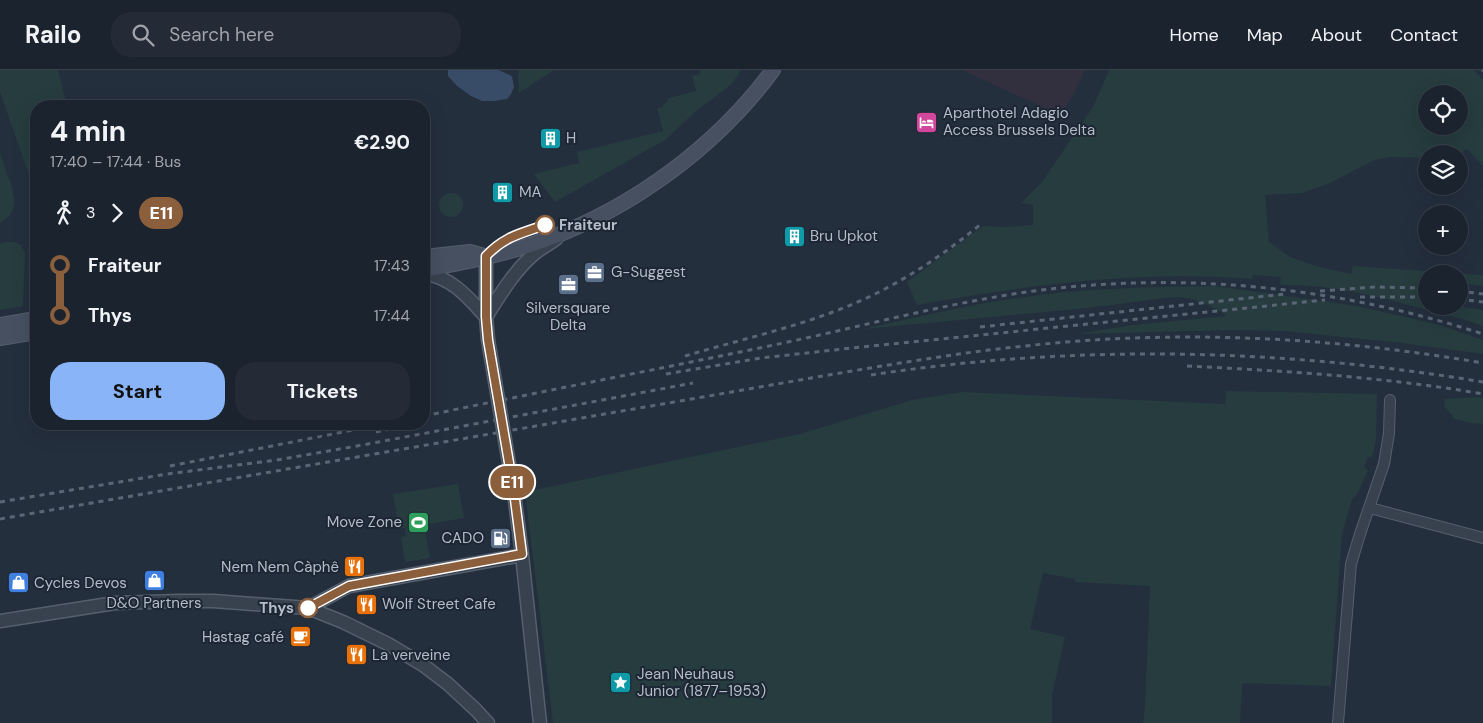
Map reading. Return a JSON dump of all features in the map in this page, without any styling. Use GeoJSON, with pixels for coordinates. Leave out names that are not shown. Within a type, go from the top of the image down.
{"type":"FeatureCollection","features":[{"type":"Feature","properties":{"kind":"main road"},"geometry":{"type":"LineString","coordinates":[[430,270],[544,240],[570,230],[610,210],[668,173],[707,142],[756,94],[773,70]]}},
{"type":"Feature","properties":{"kind":"main road"},"geometry":{"type":"LineString","coordinates":[[430,256],[470,252],[486,256]]}},
{"type":"Feature","properties":{"kind":"main road"},"geometry":{"type":"LineString","coordinates":[[0,325],[30,320]]}},
{"type":"Feature","properties":{"kind":"main road"},"geometry":{"type":"LineString","coordinates":[[0,338],[30,333]]}},
{"type":"Feature","properties":{"kind":"street"},"geometry":{"type":"LineString","coordinates":[[486,317],[508,284],[527,262],[535,254],[570,230]]}},
{"type":"Feature","properties":{"kind":"street"},"geometry":{"type":"LineString","coordinates":[[486,256],[488,340],[514,492],[540,723]]}},
{"type":"Feature","properties":{"kind":"street"},"geometry":{"type":"LineString","coordinates":[[430,274],[443,279],[460,290],[486,317]]}},
{"type":"Feature","properties":{"kind":"street"},"geometry":{"type":"LineString","coordinates":[[1338,723],[1352,564],[1385,456],[1389,433],[1390,400]]}},
{"type":"Feature","properties":{"kind":"street"},"geometry":{"type":"LineString","coordinates":[[1370,508],[1483,538]]}},
{"type":"Feature","properties":{"kind":"street"},"geometry":{"type":"LineString","coordinates":[[308,608],[349,586],[522,554]]}},
{"type":"Feature","properties":{"kind":"street"},"geometry":{"type":"LineString","coordinates":[[0,621],[115,604],[152,602],[213,601],[308,608],[343,622],[388,644],[423,666],[455,690],[488,723]]}},
{"type":"Feature","properties":{"kind":"shaded area"},"geometry":{"type":"Polygon","coordinates":[[[962,70],[1085,70],[1072,97],[1060,115],[962,70]]]}},
{"type":"Feature","properties":{"kind":"green space"},"geometry":{"type":"Polygon","coordinates":[[[0,70],[58,70],[66,100],[30,100],[30,178],[0,92],[0,70]]]}},
{"type":"Feature","properties":{"kind":"green space"},"geometry":{"type":"Polygon","coordinates":[[[518,70],[554,70],[519,93],[518,70]]]}},
{"type":"Feature","properties":{"kind":"green space"},"geometry":{"type":"Polygon","coordinates":[[[700,70],[741,70],[732,84],[696,111],[665,140],[555,202],[534,174],[579,163],[577,152],[663,131],[657,108],[662,107],[669,98],[696,91],[692,76],[700,74],[700,70]]]}},
{"type":"Feature","properties":{"kind":"green space"},"geometry":{"type":"Polygon","coordinates":[[[1109,70],[1474,70],[1483,80],[1483,166],[1468,150],[1468,145],[1418,145],[1418,158],[1390,157],[1374,160],[1330,183],[1302,193],[1265,195],[1269,242],[1290,257],[1316,266],[1351,274],[1353,266],[1418,270],[1418,307],[1371,295],[1317,286],[1280,285],[1281,277],[1253,275],[1252,279],[1167,276],[1083,281],[1000,291],[917,305],[907,282],[983,226],[1033,225],[1033,205],[1021,203],[1042,182],[1093,107],[1109,70]]]}},
{"type":"Feature","properties":{"kind":"green space"},"geometry":{"type":"Polygon","coordinates":[[[0,153],[13,193],[14,204],[10,214],[0,223],[0,153]]]}},
{"type":"Feature","properties":{"kind":"green space"},"geometry":{"type":"Polygon","coordinates":[[[446,193],[456,193],[463,200],[463,210],[456,217],[446,217],[439,210],[439,200],[446,193]]]}},
{"type":"Feature","properties":{"kind":"green space"},"geometry":{"type":"Polygon","coordinates":[[[15,242],[21,245],[25,254],[23,306],[0,310],[0,244],[15,242]]]}},
{"type":"Feature","properties":{"kind":"green space"},"geometry":{"type":"Polygon","coordinates":[[[1468,274],[1483,275],[1483,286],[1468,284],[1468,274]]]}},
{"type":"Feature","properties":{"kind":"green space"},"geometry":{"type":"Polygon","coordinates":[[[1215,286],[1357,306],[1440,325],[1483,340],[1483,354],[1402,343],[1284,331],[1229,330],[1081,334],[1132,325],[1227,316],[1202,302],[1174,297],[1087,308],[863,329],[978,304],[1041,295],[1116,289],[1215,286]]]}},
{"type":"Feature","properties":{"kind":"green space"},"geometry":{"type":"Polygon","coordinates":[[[1468,308],[1483,310],[1483,326],[1446,315],[1468,315],[1468,308]]]}},
{"type":"Feature","properties":{"kind":"green space"},"geometry":{"type":"Polygon","coordinates":[[[1226,391],[1377,394],[1376,440],[1372,458],[1368,457],[1364,468],[1368,470],[1358,493],[1352,499],[1342,534],[1331,686],[1242,683],[1240,723],[1143,723],[1150,586],[1075,582],[1075,579],[1043,573],[1030,629],[1065,637],[1052,695],[1052,723],[553,723],[525,492],[800,434],[912,400],[962,392],[1225,404],[1226,391]]]}},
{"type":"Feature","properties":{"kind":"green space"},"geometry":{"type":"Polygon","coordinates":[[[1483,398],[1483,424],[1455,419],[1444,406],[1445,399],[1483,398]]]}},
{"type":"Feature","properties":{"kind":"green space","name":"Move Zone"},"geometry":{"type":"Polygon","coordinates":[[[458,484],[464,518],[424,525],[430,558],[405,562],[401,537],[406,536],[405,528],[399,529],[393,494],[458,484]]]}},
{"type":"Feature","properties":{"kind":"water"},"geometry":{"type":"Polygon","coordinates":[[[448,70],[498,70],[512,77],[514,87],[507,99],[482,101],[457,86],[448,76],[448,70]]]}},
{"type":"Feature","properties":{"kind":"railway"},"geometry":{"type":"LineString","coordinates":[[685,356],[783,329],[854,304],[918,270],[944,253],[981,224]]}},
{"type":"Feature","properties":{"kind":"railway"},"geometry":{"type":"LineString","coordinates":[[430,415],[769,346],[967,302],[1034,291],[1091,285],[1204,283],[1261,287],[1317,294],[1373,305],[1483,334]]}},
{"type":"Feature","properties":{"kind":"railway"},"geometry":{"type":"LineString","coordinates":[[1320,291],[1375,287],[1418,288]]}},
{"type":"Feature","properties":{"kind":"railway"},"geometry":{"type":"LineString","coordinates":[[1468,292],[1483,294]]}},
{"type":"Feature","properties":{"kind":"railway"},"geometry":{"type":"LineString","coordinates":[[980,327],[1285,294]]}},
{"type":"Feature","properties":{"kind":"railway"},"geometry":{"type":"LineString","coordinates":[[1360,297],[1418,297]]}},
{"type":"Feature","properties":{"kind":"railway"},"geometry":{"type":"LineString","coordinates":[[666,374],[761,358],[1325,300]]}},
{"type":"Feature","properties":{"kind":"railway"},"geometry":{"type":"LineString","coordinates":[[1468,300],[1483,302]]}},
{"type":"Feature","properties":{"kind":"railway"},"geometry":{"type":"LineString","coordinates":[[0,519],[846,372],[958,354],[1025,346],[1139,338],[1254,338],[1369,347],[1483,363]]}},
{"type":"Feature","properties":{"kind":"railway"},"geometry":{"type":"LineString","coordinates":[[871,375],[1023,358],[1177,354],[1331,362],[1483,382]]}},
{"type":"Feature","properties":{"kind":"railway"},"geometry":{"type":"LineString","coordinates":[[1187,366],[1372,379],[1483,394]]}},
{"type":"Feature","properties":{"kind":"railway"},"geometry":{"type":"LineString","coordinates":[[0,502],[167,474],[277,460],[693,383]]}},
{"type":"Feature","properties":{"kind":"railway"},"geometry":{"type":"LineString","coordinates":[[170,466],[353,430]]}},
{"type":"Feature","properties":{"kind":"railway"},"geometry":{"type":"LineString","coordinates":[[376,432],[386,430]]}},
{"type":"Feature","properties":{"kind":"bus line","name":"E11"},"geometry":{"type":"LineString","coordinates":[[308,608],[349,586],[522,554],[514,492],[488,340],[486,256],[509,237],[545,225]]}},
{"type":"Feature","properties":{"kind":"place","name":"Aparthotel Adagio Access Brussels Delta"},"geometry":{"type":"Point","coordinates":[927,122]}},
{"type":"Feature","properties":{"kind":"place","name":"H"},"geometry":{"type":"Point","coordinates":[550,138]}},
{"type":"Feature","properties":{"kind":"place","name":"MA"},"geometry":{"type":"Point","coordinates":[503,192]}},
{"type":"Feature","properties":{"kind":"place","name":"Fraiteur"},"geometry":{"type":"Point","coordinates":[545,225]}},
{"type":"Feature","properties":{"kind":"place","name":"Bru Upkot"},"geometry":{"type":"Point","coordinates":[794,236]}},
{"type":"Feature","properties":{"kind":"place","name":"G-Suggest"},"geometry":{"type":"Point","coordinates":[595,272]}},
{"type":"Feature","properties":{"kind":"place","name":"Silversquare Delta"},"geometry":{"type":"Point","coordinates":[568,285]}},
{"type":"Feature","properties":{"kind":"place","name":"Move Zone"},"geometry":{"type":"Point","coordinates":[418,522]}},
{"type":"Feature","properties":{"kind":"place","name":"CADO"},"geometry":{"type":"Point","coordinates":[500,538]}},
{"type":"Feature","properties":{"kind":"place","name":"Nem Nem Càphê"},"geometry":{"type":"Point","coordinates":[355,567]}},
{"type":"Feature","properties":{"kind":"place","name":"D&O Partners"},"geometry":{"type":"Point","coordinates":[154,580]}},
{"type":"Feature","properties":{"kind":"place","name":"Cycles Devos"},"geometry":{"type":"Point","coordinates":[18,583]}},
{"type":"Feature","properties":{"kind":"place","name":"Wolf Street Cafe"},"geometry":{"type":"Point","coordinates":[366,604]}},
{"type":"Feature","properties":{"kind":"place","name":"Thys"},"geometry":{"type":"Point","coordinates":[308,608]}},
{"type":"Feature","properties":{"kind":"place","name":"Hastag café"},"geometry":{"type":"Point","coordinates":[300,637]}},
{"type":"Feature","properties":{"kind":"place","name":"La verveine"},"geometry":{"type":"Point","coordinates":[356,655]}},
{"type":"Feature","properties":{"kind":"place","name":"Jean Neuhaus Junior (1877–1953)"},"geometry":{"type":"Point","coordinates":[621,683]}}]}
